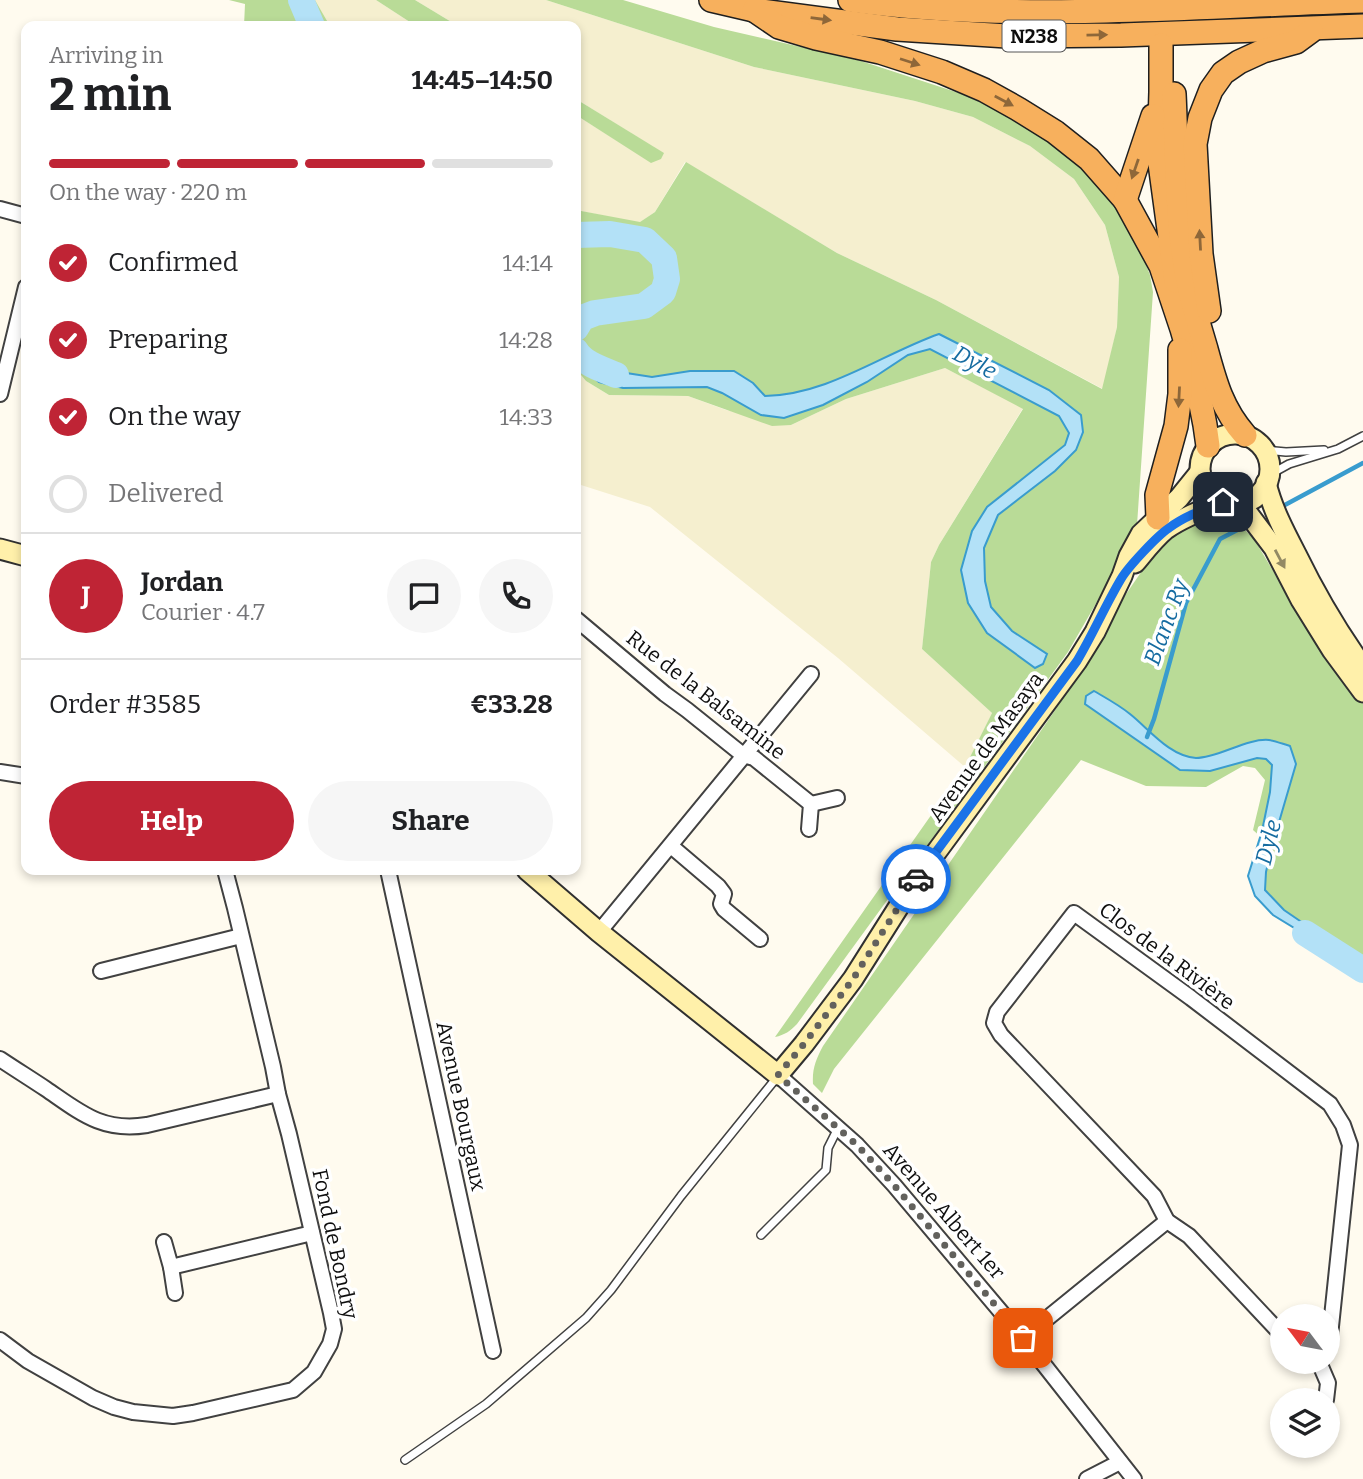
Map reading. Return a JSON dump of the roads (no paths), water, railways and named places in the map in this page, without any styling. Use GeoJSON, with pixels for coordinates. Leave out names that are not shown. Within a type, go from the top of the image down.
{"type":"FeatureCollection","features":[{"type":"Feature","properties":{"kind":"highway","name":"N238"},"geometry":{"type":"LineString","coordinates":[[711,0],[754,10],[897,29],[1007,36],[1121,35],[1363,26]]}},
{"type":"Feature","properties":{"kind":"highway","name":"N238"},"geometry":{"type":"LineString","coordinates":[[850,0],[903,7],[1006,11],[1363,1]]}},
{"type":"Feature","properties":{"kind":"highway"},"geometry":{"type":"LineString","coordinates":[[1084,0],[1115,10]]}},
{"type":"Feature","properties":{"kind":"highway"},"geometry":{"type":"LineString","coordinates":[[754,10],[779,27],[880,52],[942,72],[984,90],[1055,132],[1089,159],[1125,200],[1161,266],[1195,374],[1208,446]]}},
{"type":"Feature","properties":{"kind":"highway"},"geometry":{"type":"LineString","coordinates":[[1208,356],[1212,334],[1201,254],[1195,144],[1200,118],[1211,90],[1223,73],[1263,51],[1296,41],[1315,28]]}},
{"type":"Feature","properties":{"kind":"highway"},"geometry":{"type":"LineString","coordinates":[[1158,518],[1157,495],[1176,426],[1182,329],[1158,156],[1161,92],[1167,45],[1186,270],[1218,393],[1233,421],[1245,435]]}},
{"type":"Feature","properties":{"kind":"highway"},"geometry":{"type":"LineString","coordinates":[[1125,200],[1161,92]]}},
{"type":"Feature","properties":{"kind":"main road"},"geometry":{"type":"LineString","coordinates":[[1268,479],[1260,493],[1251,500],[1232,503],[1214,497],[1207,490],[1200,472],[1201,458],[1208,446],[1219,438],[1232,434],[1245,435],[1256,441],[1264,450],[1269,462],[1271,503],[1314,590],[1363,667]]}},
{"type":"Feature","properties":{"kind":"main road","name":"Avenue de Masaya"},"geometry":{"type":"LineString","coordinates":[[778,1075],[853,979],[915,881],[1077,661],[1095,632],[1141,534],[1179,498],[1200,472]]}},
{"type":"Feature","properties":{"kind":"main road"},"geometry":{"type":"LineString","coordinates":[[1232,503],[1274,548],[1325,640],[1363,692]]}},
{"type":"Feature","properties":{"kind":"main road","name":"Avenue de Masaya"},"geometry":{"type":"LineString","coordinates":[[1122,576],[1168,528],[1187,517],[1232,503]]}},
{"type":"Feature","properties":{"kind":"main road"},"geometry":{"type":"LineString","coordinates":[[0,549],[21,555]]}},
{"type":"Feature","properties":{"kind":"main road","name":"Avenue Albert 1er"},"geometry":{"type":"LineString","coordinates":[[533,875],[599,932],[778,1075]]}},
{"type":"Feature","properties":{"kind":"street"},"geometry":{"type":"LineString","coordinates":[[0,209],[21,215]]}},
{"type":"Feature","properties":{"kind":"street"},"geometry":{"type":"LineString","coordinates":[[0,394],[21,307]]}},
{"type":"Feature","properties":{"kind":"street","name":"Rue de la Balsamine"},"geometry":{"type":"LineString","coordinates":[[581,623],[646,680],[743,755],[754,758],[810,804]]}},
{"type":"Feature","properties":{"kind":"street"},"geometry":{"type":"LineString","coordinates":[[599,932],[811,674]]}},
{"type":"Feature","properties":{"kind":"street"},"geometry":{"type":"LineString","coordinates":[[0,772],[21,775]]}},
{"type":"Feature","properties":{"kind":"street"},"geometry":{"type":"LineString","coordinates":[[809,830],[810,804],[837,798]]}},
{"type":"Feature","properties":{"kind":"street"},"geometry":{"type":"LineString","coordinates":[[671,846],[718,886],[723,894],[721,904],[724,909],[761,939]]}},
{"type":"Feature","properties":{"kind":"street","name":"Fond de Bondry"},"geometry":{"type":"LineString","coordinates":[[0,1340],[28,1361],[93,1398],[133,1412],[173,1416],[293,1390],[314,1373],[330,1344],[334,1329],[226,875]]}},
{"type":"Feature","properties":{"kind":"street","name":"Avenue Bourgaux"},"geometry":{"type":"LineString","coordinates":[[389,875],[493,1351]]}},
{"type":"Feature","properties":{"kind":"street","name":"Clos de la Rivière"},"geometry":{"type":"LineString","coordinates":[[1270,1322],[1189,1236],[1167,1221],[1154,1196],[1001,1035],[994,1023],[997,1012],[1074,913],[1330,1104],[1343,1125],[1350,1145],[1333,1304]]}},
{"type":"Feature","properties":{"kind":"street"},"geometry":{"type":"LineString","coordinates":[[101,971],[242,936]]}},
{"type":"Feature","properties":{"kind":"street"},"geometry":{"type":"LineString","coordinates":[[0,1059],[81,1114],[117,1126],[147,1125],[278,1094]]}},
{"type":"Feature","properties":{"kind":"street","name":"Avenue Albert 1er"},"geometry":{"type":"LineString","coordinates":[[778,1075],[857,1145],[894,1185],[1023,1338],[1134,1479]]}},
{"type":"Feature","properties":{"kind":"street"},"geometry":{"type":"LineString","coordinates":[[1023,1338],[1167,1221]]}},
{"type":"Feature","properties":{"kind":"street"},"geometry":{"type":"LineString","coordinates":[[171,1267],[312,1233]]}},
{"type":"Feature","properties":{"kind":"street"},"geometry":{"type":"LineString","coordinates":[[164,1242],[175,1293]]}},
{"type":"Feature","properties":{"kind":"street"},"geometry":{"type":"LineString","coordinates":[[1087,1479],[1121,1462]]}},
{"type":"Feature","properties":{"kind":"lane"},"geometry":{"type":"LineString","coordinates":[[1268,479],[1289,464],[1338,449],[1363,436]]}},
{"type":"Feature","properties":{"kind":"lane"},"geometry":{"type":"LineString","coordinates":[[1264,450],[1286,452],[1338,449]]}},
{"type":"Feature","properties":{"kind":"lane"},"geometry":{"type":"LineString","coordinates":[[405,1460],[486,1404],[586,1318],[611,1290],[681,1196],[778,1075]]}},
{"type":"Feature","properties":{"kind":"lane"},"geometry":{"type":"LineString","coordinates":[[761,1235],[826,1170],[828,1148],[838,1129]]}},
{"type":"Feature","properties":{"kind":"water"},"geometry":{"type":"Polygon","coordinates":[[[939,334],[1049,390],[1081,415],[1083,432],[1076,450],[1055,471],[998,515],[984,548],[985,581],[991,607],[1012,631],[1047,654],[1043,664],[1035,668],[987,633],[968,603],[961,570],[972,531],[987,507],[1065,445],[1069,433],[1059,416],[930,349],[908,355],[867,382],[823,405],[784,418],[761,415],[707,387],[623,388],[599,382],[582,367],[583,360],[590,356],[620,372],[652,377],[690,371],[734,371],[753,383],[765,396],[788,394],[833,381],[939,334]]]}},
{"type":"Feature","properties":{"kind":"water","name":"Dyle"},"geometry":{"type":"Polygon","coordinates":[[[1094,691],[1126,711],[1168,747],[1186,756],[1205,757],[1260,740],[1272,740],[1290,746],[1296,764],[1272,846],[1265,890],[1284,910],[1322,936],[1363,958],[1363,970],[1273,915],[1255,896],[1248,876],[1262,831],[1272,765],[1266,759],[1257,758],[1210,771],[1180,770],[1085,704],[1086,696],[1094,691]]]}},
{"type":"Feature","properties":{"kind":"waterway","name":"Dyle"},"geometry":{"type":"LineString","coordinates":[[301,0],[310,21]]}},
{"type":"Feature","properties":{"kind":"waterway","name":"Dyle"},"geometry":{"type":"LineString","coordinates":[[581,235],[610,234],[645,240],[664,258],[667,279],[663,292],[644,306],[595,313],[581,320]]}},
{"type":"Feature","properties":{"kind":"waterway","name":"Dyle"},"geometry":{"type":"LineString","coordinates":[[581,358],[616,375]]}},
{"type":"Feature","properties":{"kind":"waterway","name":"Blanc Ry"},"geometry":{"type":"LineString","coordinates":[[1283,506],[1363,463]]}},
{"type":"Feature","properties":{"kind":"waterway","name":"Blanc Ry"},"geometry":{"type":"LineString","coordinates":[[1147,737],[1186,603],[1220,539],[1243,527]]}},
{"type":"Feature","properties":{"kind":"waterway","name":"Dyle"},"geometry":{"type":"LineString","coordinates":[[1305,933],[1363,970]]}}]}
